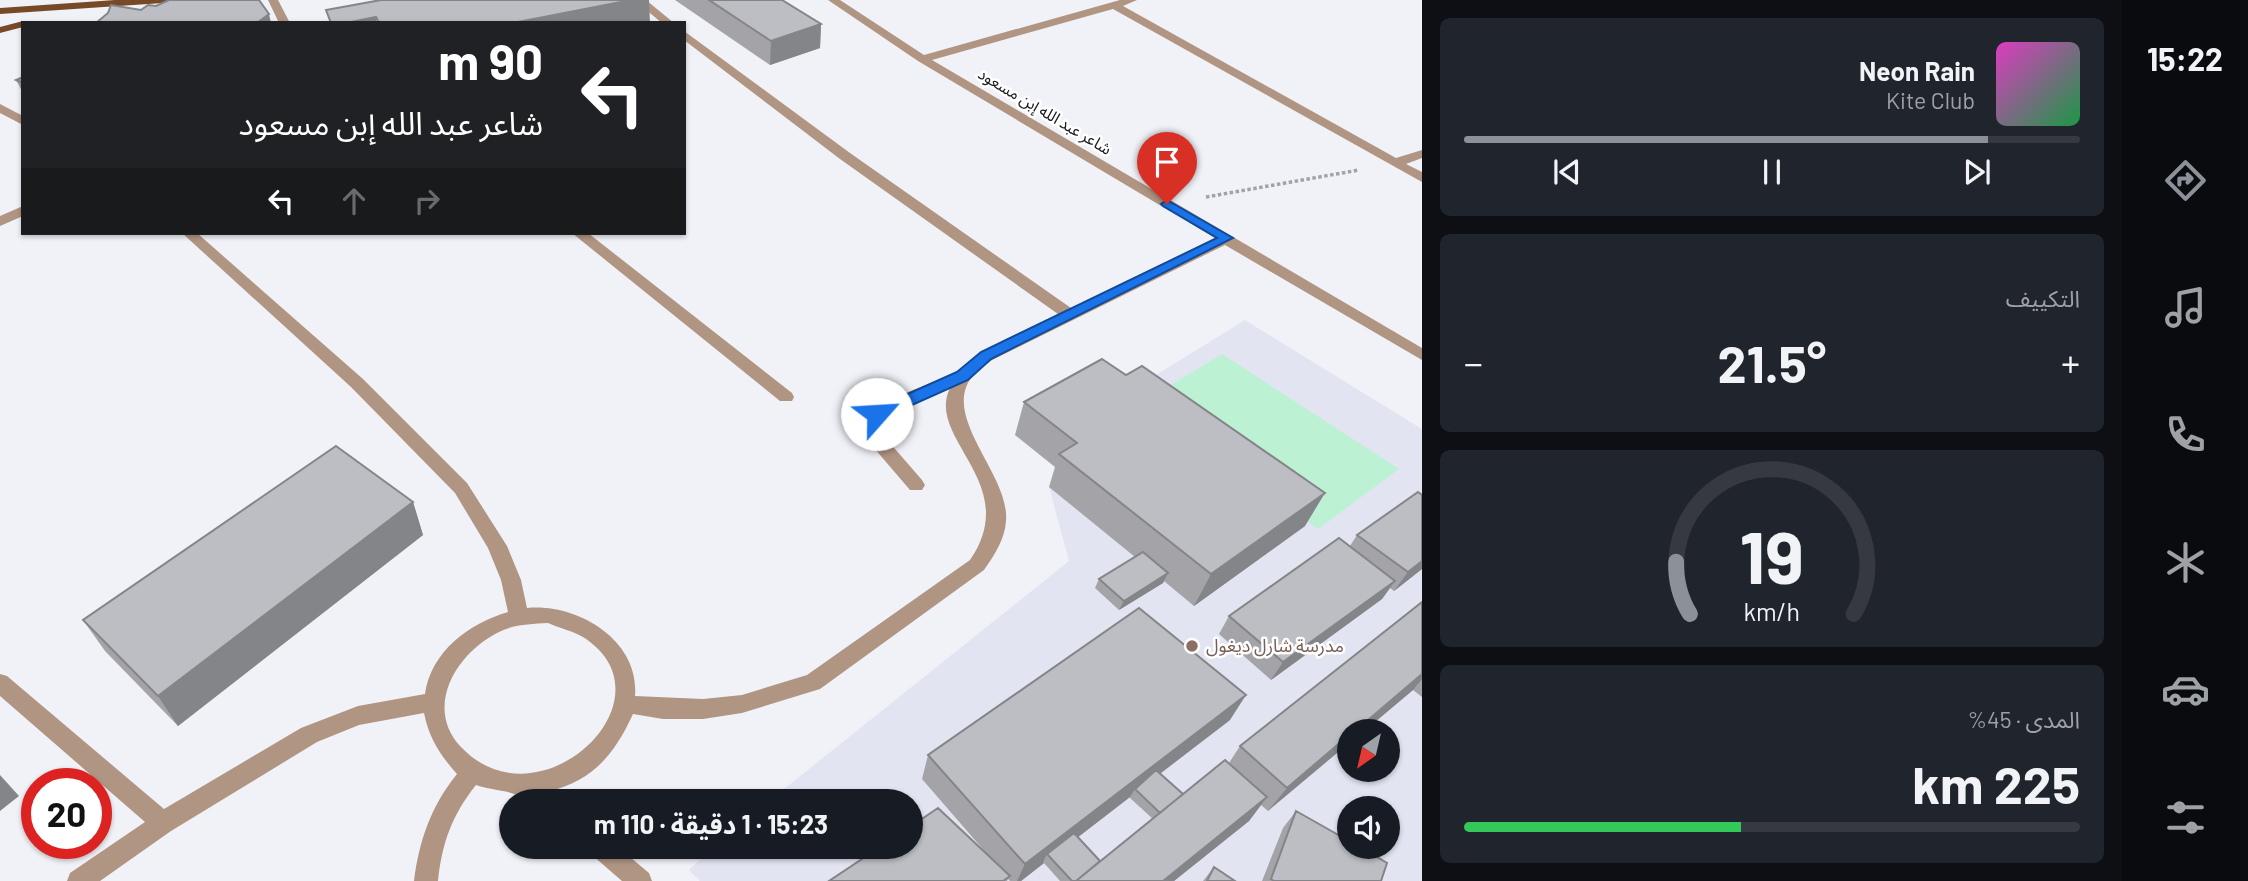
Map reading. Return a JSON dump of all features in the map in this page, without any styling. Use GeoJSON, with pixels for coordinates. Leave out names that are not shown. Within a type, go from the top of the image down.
{"type":"FeatureCollection","features":[{"type":"Feature","properties":{"kind":"main road"},"geometry":{"type":"LineString","coordinates":[[0,11],[163,0]]}},
{"type":"Feature","properties":{"kind":"main road"},"geometry":{"type":"LineString","coordinates":[[29,21],[62,8]]}},
{"type":"Feature","properties":{"kind":"main road"},"geometry":{"type":"LineString","coordinates":[[0,30],[21,24]]}},
{"type":"Feature","properties":{"kind":"street"},"geometry":{"type":"LineString","coordinates":[[273,0],[284,21]]}},
{"type":"Feature","properties":{"kind":"street"},"geometry":{"type":"LineString","coordinates":[[639,0],[666,21]]}},
{"type":"Feature","properties":{"kind":"street","name":"شاعر عبد الله إبن مسعود"},"geometry":{"type":"LineString","coordinates":[[833,0],[922,59],[1422,355]]}},
{"type":"Feature","properties":{"kind":"street"},"geometry":{"type":"LineString","coordinates":[[922,59],[1132,0]]}},
{"type":"Feature","properties":{"kind":"street"},"geometry":{"type":"LineString","coordinates":[[1114,5],[1422,178]]}},
{"type":"Feature","properties":{"kind":"street"},"geometry":{"type":"LineString","coordinates":[[686,36],[845,156],[1070,315]]}},
{"type":"Feature","properties":{"kind":"street"},"geometry":{"type":"LineString","coordinates":[[0,108],[21,120]]}},
{"type":"Feature","properties":{"kind":"street"},"geometry":{"type":"LineString","coordinates":[[1395,163],[1422,154]]}},
{"type":"Feature","properties":{"kind":"street"},"geometry":{"type":"LineString","coordinates":[[0,222],[21,211]]}},
{"type":"Feature","properties":{"kind":"street"},"geometry":{"type":"LineString","coordinates":[[191,235],[357,383],[461,488],[497,546],[511,580],[519,617]]}},
{"type":"Feature","properties":{"kind":"street"},"geometry":{"type":"LineString","coordinates":[[582,235],[786,397]]}},
{"type":"Feature","properties":{"kind":"street"},"geometry":{"type":"LineString","coordinates":[[916,485],[874,436],[873,421],[884,408],[963,376],[986,356],[1227,238]]}},
{"type":"Feature","properties":{"kind":"street"},"geometry":{"type":"LineString","coordinates":[[626,704],[703,709],[766,699],[813,682],[977,565],[993,538],[997,510],[992,490],[957,418],[955,396],[963,376]]}},
{"type":"Feature","properties":{"kind":"street"},"geometry":{"type":"LineString","coordinates":[[519,617],[562,618],[576,621],[600,634],[617,653],[627,677],[626,704],[618,727],[596,755],[581,767],[554,779],[526,784],[497,783],[472,772],[449,754],[436,729],[433,702],[441,675],[454,654],[473,637],[495,624],[519,617]]}},
{"type":"Feature","properties":{"kind":"street"},"geometry":{"type":"LineString","coordinates":[[0,683],[163,823]]}},
{"type":"Feature","properties":{"kind":"street"},"geometry":{"type":"LineString","coordinates":[[79,881],[163,823],[309,735],[358,716],[433,702]]}},
{"type":"Feature","properties":{"kind":"street"},"geometry":{"type":"LineString","coordinates":[[427,881],[429,843],[454,794],[472,772]]}},
{"type":"Feature","properties":{"kind":"street"},"geometry":{"type":"LineString","coordinates":[[526,784],[532,789]]}},
{"type":"Feature","properties":{"kind":"street"},"geometry":{"type":"LineString","coordinates":[[614,859],[640,881]]}},
{"type":"Feature","properties":{"kind":"path"},"geometry":{"type":"LineString","coordinates":[[1167,204],[1395,163]]}},
{"type":"Feature","properties":{"kind":"shaded area","name":"مدرسة شارل ديغول"},"geometry":{"type":"Polygon","coordinates":[[[1245,320],[1422,429],[1422,881],[700,881],[689,870],[700,859],[923,859],[923,789],[784,789],[1069,561],[1049,487],[1066,476],[1015,435],[1109,404],[1245,320]]]}},
{"type":"Feature","properties":{"kind":"green space"},"geometry":{"type":"Polygon","coordinates":[[[1222,354],[1399,469],[1318,529],[1141,403],[1222,354]]]}},
{"type":"Feature","properties":{"kind":"building"},"geometry":{"type":"Polygon","coordinates":[[[169,0],[259,0],[269,14],[260,21],[98,21],[108,13],[111,5],[141,10],[148,5],[156,6],[169,0]]]}},
{"type":"Feature","properties":{"kind":"building"},"geometry":{"type":"Polygon","coordinates":[[[381,0],[631,0],[523,21],[378,21],[376,17],[356,21],[330,21],[326,10],[381,0]]]}},
{"type":"Feature","properties":{"kind":"building"},"geometry":{"type":"Polygon","coordinates":[[[709,0],[782,0],[821,24],[771,41],[709,0]]]}},
{"type":"Feature","properties":{"kind":"building"},"geometry":{"type":"Polygon","coordinates":[[[1102,359],[1126,375],[1142,366],[1325,493],[1211,574],[1059,454],[1077,443],[1024,402],[1102,359]]]}},
{"type":"Feature","properties":{"kind":"building"},"geometry":{"type":"Polygon","coordinates":[[[336,446],[413,502],[158,696],[83,620],[336,446]]]}},
{"type":"Feature","properties":{"kind":"building"},"geometry":{"type":"Polygon","coordinates":[[[1418,492],[1422,495],[1422,561],[1408,572],[1357,535],[1418,492]]]}},
{"type":"Feature","properties":{"kind":"building"},"geometry":{"type":"Polygon","coordinates":[[[1339,538],[1395,581],[1283,662],[1229,616],[1339,538]]]}},
{"type":"Feature","properties":{"kind":"building"},"geometry":{"type":"Polygon","coordinates":[[[1143,552],[1168,573],[1124,601],[1099,579],[1143,552]]]}},
{"type":"Feature","properties":{"kind":"building"},"geometry":{"type":"Polygon","coordinates":[[[1422,602],[1422,674],[1369,719],[1337,719],[1337,745],[1287,788],[1240,746],[1422,602]]]}},
{"type":"Feature","properties":{"kind":"building"},"geometry":{"type":"Polygon","coordinates":[[[1139,608],[1246,695],[1025,864],[928,755],[1139,608]]]}},
{"type":"Feature","properties":{"kind":"building"},"geometry":{"type":"Polygon","coordinates":[[[1225,760],[1267,797],[1163,881],[1076,881],[1225,760]]]}},
{"type":"Feature","properties":{"kind":"building"},"geometry":{"type":"Polygon","coordinates":[[[1156,770],[1183,794],[1160,813],[1135,789],[1156,770]]]}},
{"type":"Feature","properties":{"kind":"building"},"geometry":{"type":"Polygon","coordinates":[[[938,808],[1010,876],[1003,881],[829,881],[862,859],[923,859],[923,818],[938,808]]]}},
{"type":"Feature","properties":{"kind":"building"},"geometry":{"type":"Polygon","coordinates":[[[1296,811],[1337,834],[1337,859],[1380,859],[1387,863],[1381,881],[1271,879],[1296,811]]]}},
{"type":"Feature","properties":{"kind":"building"},"geometry":{"type":"Polygon","coordinates":[[[1074,833],[1100,861],[1076,881],[1072,881],[1047,854],[1074,833]]]}},
{"type":"Feature","properties":{"kind":"building"},"geometry":{"type":"Polygon","coordinates":[[[1214,867],[1235,881],[1207,881],[1214,867]]]}},
{"type":"Feature","properties":{"kind":"place","name":"مدرسة شارل ديغول"},"geometry":{"type":"Point","coordinates":[1192,646]}},
{"type":"Feature","properties":{"kind":"route"},"geometry":{"type":"LineString","coordinates":[[877,414],[884,408],[963,376],[972,365],[986,356],[1227,238],[1167,204]]}}]}
